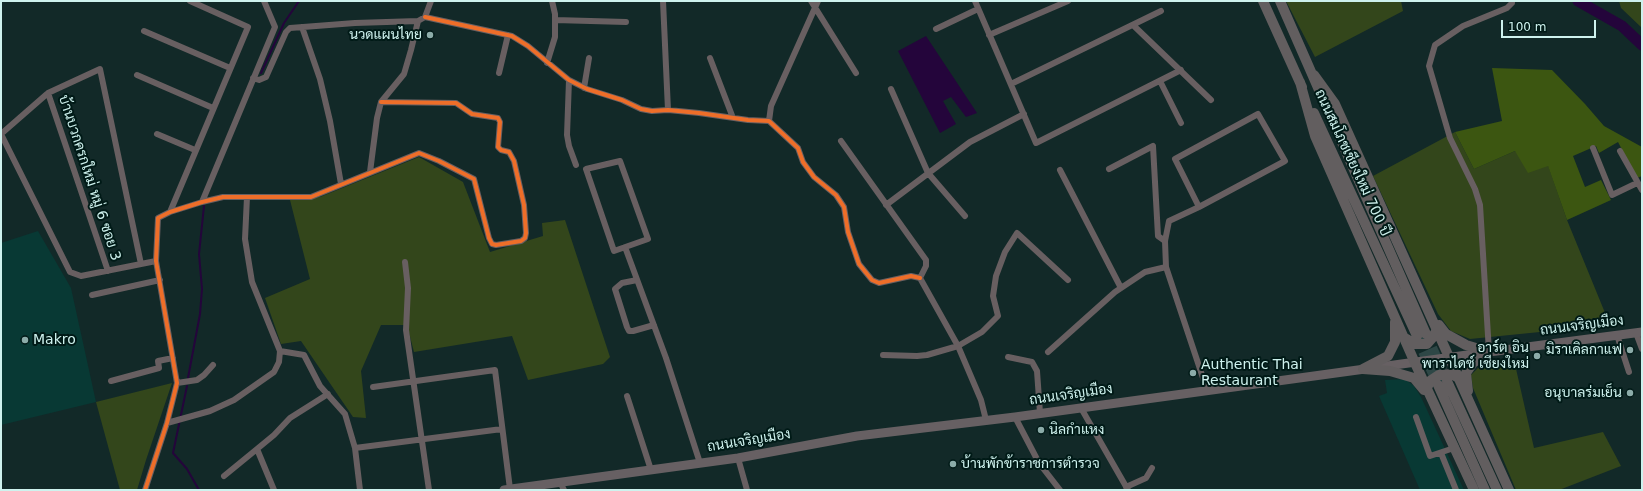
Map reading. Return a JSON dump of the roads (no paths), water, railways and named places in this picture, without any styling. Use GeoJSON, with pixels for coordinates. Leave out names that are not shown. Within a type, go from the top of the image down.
{"type":"FeatureCollection","features":[{"type":"Feature","properties":{"kind":"main road","name":"ถนนสมโภชเชียงใหม่ 700 ปี"},"geometry":{"type":"LineString","coordinates":[[1263,1],[1421,335],[1314,75],[1280,1]]}},
{"type":"Feature","properties":{"kind":"main road"},"geometry":{"type":"LineString","coordinates":[[1314,75],[1335,104],[1509,490]]}},
{"type":"Feature","properties":{"kind":"main road"},"geometry":{"type":"LineString","coordinates":[[1300,82],[1315,136],[1395,318],[1474,490]]}},
{"type":"Feature","properties":{"kind":"main road"},"geometry":{"type":"LineString","coordinates":[[1428,312],[1446,334],[1466,345],[1489,352]]}},
{"type":"Feature","properties":{"kind":"main road"},"geometry":{"type":"LineString","coordinates":[[1363,369],[1388,356],[1395,342],[1395,318]]}},
{"type":"Feature","properties":{"kind":"main road"},"geometry":{"type":"LineString","coordinates":[[1405,338],[1415,344],[1427,344],[1434,336],[1437,328]]}},
{"type":"Feature","properties":{"kind":"main road","name":"ถนนเจริญเมือง"},"geometry":{"type":"LineString","coordinates":[[507,490],[562,486],[651,470],[738,458],[857,436],[1015,417],[1639,333]]}},
{"type":"Feature","properties":{"kind":"main road"},"geometry":{"type":"LineString","coordinates":[[1469,400],[1466,374],[1473,363],[1489,352]]}},
{"type":"Feature","properties":{"kind":"main road"},"geometry":{"type":"LineString","coordinates":[[1363,369],[1390,371],[1414,378],[1433,400]]}},
{"type":"Feature","properties":{"kind":"main road"},"geometry":{"type":"LineString","coordinates":[[1427,388],[1430,381],[1439,375],[1452,374],[1460,380]]}},
{"type":"Feature","properties":{"kind":"main road"},"geometry":{"type":"LineString","coordinates":[[1485,490],[1443,383],[1497,490]]}},
{"type":"Feature","properties":{"kind":"street"},"geometry":{"type":"LineString","coordinates":[[170,212],[248,27],[190,1]]}},
{"type":"Feature","properties":{"kind":"street"},"geometry":{"type":"LineString","coordinates":[[202,202],[275,27],[264,1]]}},
{"type":"Feature","properties":{"kind":"street"},"geometry":{"type":"LineString","coordinates":[[253,78],[259,80],[266,77],[286,32],[290,28],[418,21],[425,17],[431,1]]}},
{"type":"Feature","properties":{"kind":"street"},"geometry":{"type":"LineString","coordinates":[[547,63],[555,37],[555,20],[552,1]]}},
{"type":"Feature","properties":{"kind":"street"},"geometry":{"type":"LineString","coordinates":[[663,1],[668,110]]}},
{"type":"Feature","properties":{"kind":"street"},"geometry":{"type":"LineString","coordinates":[[811,1],[856,73]]}},
{"type":"Feature","properties":{"kind":"street"},"geometry":{"type":"LineString","coordinates":[[769,121],[771,106],[818,1]]}},
{"type":"Feature","properties":{"kind":"street"},"geometry":{"type":"LineString","coordinates":[[975,1],[1036,142],[1180,70]]}},
{"type":"Feature","properties":{"kind":"street"},"geometry":{"type":"LineString","coordinates":[[989,34],[1068,1]]}},
{"type":"Feature","properties":{"kind":"street"},"geometry":{"type":"LineString","coordinates":[[1489,352],[1480,205],[1475,190],[1450,138],[1429,66],[1435,45],[1463,26],[1507,8],[1512,1]]}},
{"type":"Feature","properties":{"kind":"street"},"geometry":{"type":"LineString","coordinates":[[936,29],[978,9]]}},
{"type":"Feature","properties":{"kind":"street"},"geometry":{"type":"LineString","coordinates":[[1011,84],[1160,11]]}},
{"type":"Feature","properties":{"kind":"street"},"geometry":{"type":"LineString","coordinates":[[425,17],[512,36],[528,46],[569,80],[584,88],[622,100],[641,109],[652,111],[668,110],[769,121],[798,148],[803,162],[814,177],[836,195],[844,207],[848,232],[859,264],[872,280],[879,283],[911,276],[920,278],[958,346],[981,400],[986,420]]}},
{"type":"Feature","properties":{"kind":"street"},"geometry":{"type":"LineString","coordinates":[[555,20],[626,22]]}},
{"type":"Feature","properties":{"kind":"street"},"geometry":{"type":"LineString","coordinates":[[370,172],[377,118],[381,102],[404,74],[418,21]]}},
{"type":"Feature","properties":{"kind":"street"},"geometry":{"type":"LineString","coordinates":[[1132,25],[1211,100]]}},
{"type":"Feature","properties":{"kind":"street"},"geometry":{"type":"LineString","coordinates":[[302,27],[320,79],[330,121],[341,184]]}},
{"type":"Feature","properties":{"kind":"street"},"geometry":{"type":"LineString","coordinates":[[144,31],[230,68]]}},
{"type":"Feature","properties":{"kind":"street"},"geometry":{"type":"LineString","coordinates":[[499,73],[508,35]]}},
{"type":"Feature","properties":{"kind":"street"},"geometry":{"type":"LineString","coordinates":[[584,88],[589,58]]}},
{"type":"Feature","properties":{"kind":"street"},"geometry":{"type":"LineString","coordinates":[[710,58],[734,118]]}},
{"type":"Feature","properties":{"kind":"street"},"geometry":{"type":"LineString","coordinates":[[141,264],[100,69],[48,93],[1,134],[70,272],[81,276],[108,271],[156,261]]}},
{"type":"Feature","properties":{"kind":"street"},"geometry":{"type":"LineString","coordinates":[[137,75],[213,108]]}},
{"type":"Feature","properties":{"kind":"street"},"geometry":{"type":"LineString","coordinates":[[569,80],[567,136],[576,165]]}},
{"type":"Feature","properties":{"kind":"street"},"geometry":{"type":"LineString","coordinates":[[1160,80],[1181,124]]}},
{"type":"Feature","properties":{"kind":"street"},"geometry":{"type":"LineString","coordinates":[[891,89],[928,173],[965,216]]}},
{"type":"Feature","properties":{"kind":"street","name":"บ้านบวกครกใหม่ หมู่ 6 ซอย 3"},"geometry":{"type":"LineString","coordinates":[[48,93],[108,271]]}},
{"type":"Feature","properties":{"kind":"street"},"geometry":{"type":"LineString","coordinates":[[145,490],[167,423],[177,383],[156,261],[158,218],[170,212],[223,197],[311,196],[419,153],[439,161],[474,179],[489,238],[492,244],[507,244],[521,241],[525,238],[524,205],[514,161],[509,152],[501,150],[498,146],[500,122],[498,118],[472,114],[456,103],[381,102]]}},
{"type":"Feature","properties":{"kind":"street"},"geometry":{"type":"LineString","coordinates":[[886,205],[970,142],[1024,114]]}},
{"type":"Feature","properties":{"kind":"street"},"geometry":{"type":"LineString","coordinates":[[1199,207],[1175,159],[1258,114],[1285,160],[1199,207],[1169,221],[1164,241],[1166,267],[1207,390]]}},
{"type":"Feature","properties":{"kind":"street"},"geometry":{"type":"LineString","coordinates":[[157,134],[195,150]]}},
{"type":"Feature","properties":{"kind":"street"},"geometry":{"type":"LineString","coordinates":[[841,142],[926,260],[926,266],[920,278]]}},
{"type":"Feature","properties":{"kind":"street"},"geometry":{"type":"LineString","coordinates":[[1109,169],[1154,146],[1158,236],[1164,241]]}},
{"type":"Feature","properties":{"kind":"street"},"geometry":{"type":"LineString","coordinates":[[1593,148],[1612,195],[1637,183]]}},
{"type":"Feature","properties":{"kind":"street"},"geometry":{"type":"LineString","coordinates":[[1620,151],[1642,190]]}},
{"type":"Feature","properties":{"kind":"street"},"geometry":{"type":"LineString","coordinates":[[620,161],[648,239],[625,247],[614,251],[586,169],[620,161]]}},
{"type":"Feature","properties":{"kind":"street"},"geometry":{"type":"LineString","coordinates":[[1060,170],[1121,288]]}},
{"type":"Feature","properties":{"kind":"street"},"geometry":{"type":"LineString","coordinates":[[167,423],[210,411],[234,400],[267,377],[277,368],[280,351],[252,282],[245,239],[248,197]]}},
{"type":"Feature","properties":{"kind":"street"},"geometry":{"type":"LineString","coordinates":[[883,355],[917,356],[958,346],[982,332],[998,316],[993,296],[996,276],[1005,252],[1016,234],[1068,280]]}},
{"type":"Feature","properties":{"kind":"street"},"geometry":{"type":"LineString","coordinates":[[625,247],[654,325],[700,463]]}},
{"type":"Feature","properties":{"kind":"street"},"geometry":{"type":"LineString","coordinates":[[405,262],[408,288],[406,330],[429,490]]}},
{"type":"Feature","properties":{"kind":"street"},"geometry":{"type":"LineString","coordinates":[[1048,352],[1121,288],[1145,272],[1166,267]]}},
{"type":"Feature","properties":{"kind":"street"},"geometry":{"type":"LineString","coordinates":[[92,295],[160,280]]}},
{"type":"Feature","properties":{"kind":"street"},"geometry":{"type":"LineString","coordinates":[[637,280],[622,284],[615,289],[626,327],[629,331],[633,331],[654,325]]}},
{"type":"Feature","properties":{"kind":"street"},"geometry":{"type":"LineString","coordinates":[[1639,333],[1642,349]]}},
{"type":"Feature","properties":{"kind":"street"},"geometry":{"type":"LineString","coordinates":[[1618,335],[1629,372]]}},
{"type":"Feature","properties":{"kind":"street"},"geometry":{"type":"LineString","coordinates":[[280,351],[304,355],[320,386],[345,414],[355,448],[360,490]]}},
{"type":"Feature","properties":{"kind":"street"},"geometry":{"type":"LineString","coordinates":[[1008,357],[1032,362],[1037,371],[1040,413]]}},
{"type":"Feature","properties":{"kind":"street"},"geometry":{"type":"LineString","coordinates":[[111,380],[160,368],[158,361],[173,358]]}},
{"type":"Feature","properties":{"kind":"street"},"geometry":{"type":"LineString","coordinates":[[177,383],[197,380],[213,365]]}},
{"type":"Feature","properties":{"kind":"street"},"geometry":{"type":"LineString","coordinates":[[373,387],[495,370],[507,490]]}},
{"type":"Feature","properties":{"kind":"street"},"geometry":{"type":"LineString","coordinates":[[224,476],[274,435],[290,418],[328,394]]}},
{"type":"Feature","properties":{"kind":"street"},"geometry":{"type":"LineString","coordinates":[[628,396],[651,470]]}},
{"type":"Feature","properties":{"kind":"street"},"geometry":{"type":"LineString","coordinates":[[1081,408],[1127,489],[1146,478],[1152,468]]}},
{"type":"Feature","properties":{"kind":"street"},"geometry":{"type":"LineString","coordinates":[[1015,417],[1039,463],[1060,490]]}},
{"type":"Feature","properties":{"kind":"street"},"geometry":{"type":"LineString","coordinates":[[1416,417],[1430,456],[1454,448]]}},
{"type":"Feature","properties":{"kind":"street"},"geometry":{"type":"LineString","coordinates":[[355,448],[502,429]]}},
{"type":"Feature","properties":{"kind":"street"},"geometry":{"type":"LineString","coordinates":[[257,448],[274,490]]}},
{"type":"Feature","properties":{"kind":"street"},"geometry":{"type":"LineString","coordinates":[[1441,453],[1456,490]]}},
{"type":"Feature","properties":{"kind":"street"},"geometry":{"type":"LineString","coordinates":[[738,458],[747,490]]}},
{"type":"Feature","properties":{"kind":"waterway"},"geometry":{"type":"LineString","coordinates":[[261,73],[284,23],[299,1]]}},
{"type":"Feature","properties":{"kind":"waterway"},"geometry":{"type":"LineString","coordinates":[[1578,1],[1622,26],[1642,45]]}},
{"type":"Feature","properties":{"kind":"waterway"},"geometry":{"type":"LineString","coordinates":[[188,378],[200,314],[202,289],[199,254],[204,206]]}},
{"type":"Feature","properties":{"kind":"waterway"},"geometry":{"type":"LineString","coordinates":[[187,386],[173,453],[187,469],[199,490]]}},
{"type":"Feature","properties":{"kind":"tunnel"},"geometry":{"type":"LineString","coordinates":[[1426,334],[1447,381]]}},
{"type":"Feature","properties":{"kind":"tunnel"},"geometry":{"type":"LineString","coordinates":[[1417,338],[1438,385]]}},
{"type":"Feature","properties":{"kind":"place","name":"นวดแผนไทย"},"geometry":{"type":"Point","coordinates":[430,35]}},
{"type":"Feature","properties":{"kind":"place","name":"Makro"},"geometry":{"type":"Point","coordinates":[25,340]}},
{"type":"Feature","properties":{"kind":"place","name":"มิราเคิลกาแฟ"},"geometry":{"type":"Point","coordinates":[1630,350]}},
{"type":"Feature","properties":{"kind":"place","name":"อาร์ต อิน พาราไดซ์ เชียงใหม่"},"geometry":{"type":"Point","coordinates":[1537,356]}},
{"type":"Feature","properties":{"kind":"place","name":"Authentic Thai Restaurant"},"geometry":{"type":"Point","coordinates":[1193,373]}},
{"type":"Feature","properties":{"kind":"place","name":"อนุบาลร่มเย็น"},"geometry":{"type":"Point","coordinates":[1630,393]}},
{"type":"Feature","properties":{"kind":"place","name":"นิลกําแหง"},"geometry":{"type":"Point","coordinates":[1041,430]}},
{"type":"Feature","properties":{"kind":"place","name":"บ้านพักข้าราชการตำรวจ"},"geometry":{"type":"Point","coordinates":[953,464]}}]}
